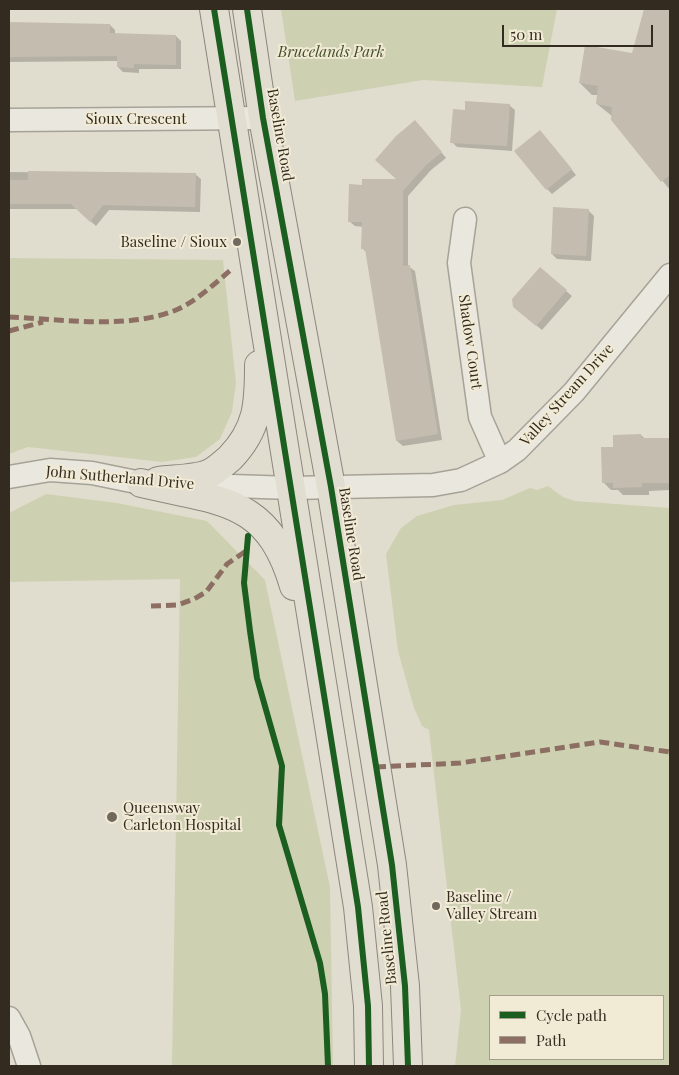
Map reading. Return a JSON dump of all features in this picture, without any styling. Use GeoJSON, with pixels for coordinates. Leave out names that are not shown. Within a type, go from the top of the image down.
{"type":"FeatureCollection","features":[{"type":"Feature","properties":{"kind":"main road","name":"Baseline Road"},"geometry":{"type":"LineString","coordinates":[[214,9],[292,488],[364,949],[368,1006],[369,1066]]}},
{"type":"Feature","properties":{"kind":"main road","name":"Baseline Road"},"geometry":{"type":"LineString","coordinates":[[247,9],[263,118],[331,487],[392,865],[405,986],[408,1066]]}},
{"type":"Feature","properties":{"kind":"main road"},"geometry":{"type":"LineString","coordinates":[[141,483],[208,474],[225,462],[245,440],[256,418],[259,396],[260,288]]}},
{"type":"Feature","properties":{"kind":"main road"},"geometry":{"type":"LineString","coordinates":[[141,483],[232,505],[249,513],[272,535],[286,558],[320,674]]}},
{"type":"Feature","properties":{"kind":"street","name":"Sioux Crescent"},"geometry":{"type":"LineString","coordinates":[[9,120],[263,118]]}},
{"type":"Feature","properties":{"kind":"street","name":"Shadow Court"},"geometry":{"type":"LineString","coordinates":[[465,219],[459,263],[480,417],[500,462]]}},
{"type":"Feature","properties":{"kind":"street","name":"Valley Stream Drive"},"geometry":{"type":"LineString","coordinates":[[292,488],[433,485],[461,480],[500,462],[518,450],[574,392],[670,275]]}},
{"type":"Feature","properties":{"kind":"street","name":"John Sutherland Drive"},"geometry":{"type":"LineString","coordinates":[[9,477],[50,470],[92,473],[141,483],[292,488]]}},
{"type":"Feature","properties":{"kind":"street"},"geometry":{"type":"LineString","coordinates":[[9,1018],[19,1036],[29,1066]]}},
{"type":"Feature","properties":{"kind":"green space","name":"Brucelands Park"},"geometry":{"type":"Polygon","coordinates":[[[281,9],[557,9],[542,87],[423,80],[295,101],[281,9]]]}},
{"type":"Feature","properties":{"kind":"green space"},"geometry":{"type":"Polygon","coordinates":[[[9,258],[223,260],[236,383],[232,412],[220,439],[196,457],[162,462],[28,447],[9,454],[9,258]]]}},
{"type":"Feature","properties":{"kind":"green space"},"geometry":{"type":"Polygon","coordinates":[[[548,486],[563,497],[575,501],[670,508],[670,1066],[455,1066],[461,1010],[429,730],[422,726],[414,708],[398,651],[386,554],[401,528],[417,516],[454,505],[502,500],[530,488],[537,490],[548,486]]]}},
{"type":"Feature","properties":{"kind":"green space"},"geometry":{"type":"Polygon","coordinates":[[[46,494],[117,503],[207,521],[265,580],[330,887],[333,1066],[172,1066],[180,579],[9,582],[9,513],[46,494]]]}},
{"type":"Feature","properties":{"kind":"building"},"geometry":{"type":"Polygon","coordinates":[[[644,9],[670,9],[670,175],[661,182],[611,120],[612,107],[596,104],[598,86],[579,83],[585,45],[632,53],[644,9]]]}},
{"type":"Feature","properties":{"kind":"building"},"geometry":{"type":"Polygon","coordinates":[[[9,22],[110,24],[110,33],[176,35],[176,65],[134,64],[134,68],[117,67],[117,56],[9,57],[9,22]]]}},
{"type":"Feature","properties":{"kind":"building"},"geometry":{"type":"Polygon","coordinates":[[[465,101],[510,104],[507,146],[450,143],[453,109],[465,110],[465,101]]]}},
{"type":"Feature","properties":{"kind":"building"},"geometry":{"type":"Polygon","coordinates":[[[415,120],[442,152],[426,165],[403,191],[403,266],[410,265],[438,434],[396,441],[365,249],[361,249],[362,222],[348,222],[349,184],[362,185],[362,179],[396,179],[375,160],[396,136],[415,120]]]}},
{"type":"Feature","properties":{"kind":"building"},"geometry":{"type":"Polygon","coordinates":[[[540,130],[572,169],[546,190],[514,151],[540,130]]]}},
{"type":"Feature","properties":{"kind":"building"},"geometry":{"type":"Polygon","coordinates":[[[28,171],[196,173],[195,207],[103,205],[90,222],[71,204],[9,204],[9,180],[28,180],[28,171]]]}},
{"type":"Feature","properties":{"kind":"building"},"geometry":{"type":"Polygon","coordinates":[[[553,207],[589,209],[586,256],[551,254],[553,207]]]}},
{"type":"Feature","properties":{"kind":"building"},"geometry":{"type":"Polygon","coordinates":[[[540,267],[567,290],[536,326],[513,307],[512,299],[540,267]]]}},
{"type":"Feature","properties":{"kind":"building"},"geometry":{"type":"Polygon","coordinates":[[[641,434],[641,438],[670,438],[670,483],[642,483],[642,487],[613,488],[613,483],[602,483],[601,447],[613,447],[613,435],[641,434]]]}},
{"type":"Feature","properties":{"kind":"marked path"},"geometry":{"type":"LineString","coordinates":[[9,317],[116,322],[157,316],[176,310],[191,302],[232,269]]}},
{"type":"Feature","properties":{"kind":"marked path"},"geometry":{"type":"LineString","coordinates":[[9,331],[43,322]]}},
{"type":"Feature","properties":{"kind":"marked path"},"geometry":{"type":"LineString","coordinates":[[151,606],[178,605],[194,599],[206,592],[227,564],[246,551]]}},
{"type":"Feature","properties":{"kind":"marked path"},"geometry":{"type":"LineString","coordinates":[[376,767],[460,763],[600,742],[670,752]]}},
{"type":"Feature","properties":{"kind":"cycle path"},"geometry":{"type":"LineString","coordinates":[[214,9],[358,907],[368,1006],[369,1066]]}},
{"type":"Feature","properties":{"kind":"cycle path"},"geometry":{"type":"LineString","coordinates":[[247,9],[263,118],[331,487],[392,865],[405,986],[408,1066]]}},
{"type":"Feature","properties":{"kind":"cycle path"},"geometry":{"type":"LineString","coordinates":[[248,536],[244,583],[250,631],[257,678],[282,766],[279,825],[320,963],[325,994],[328,1066]]}},
{"type":"Feature","properties":{"kind":"place","name":"Baseline / Sioux"},"geometry":{"type":"Point","coordinates":[237,242]}},
{"type":"Feature","properties":{"kind":"place","name":"Queensway Carleton Hospital"},"geometry":{"type":"Point","coordinates":[112,817]}},
{"type":"Feature","properties":{"kind":"place","name":"Baseline / Valley Stream"},"geometry":{"type":"Point","coordinates":[436,906]}}]}
